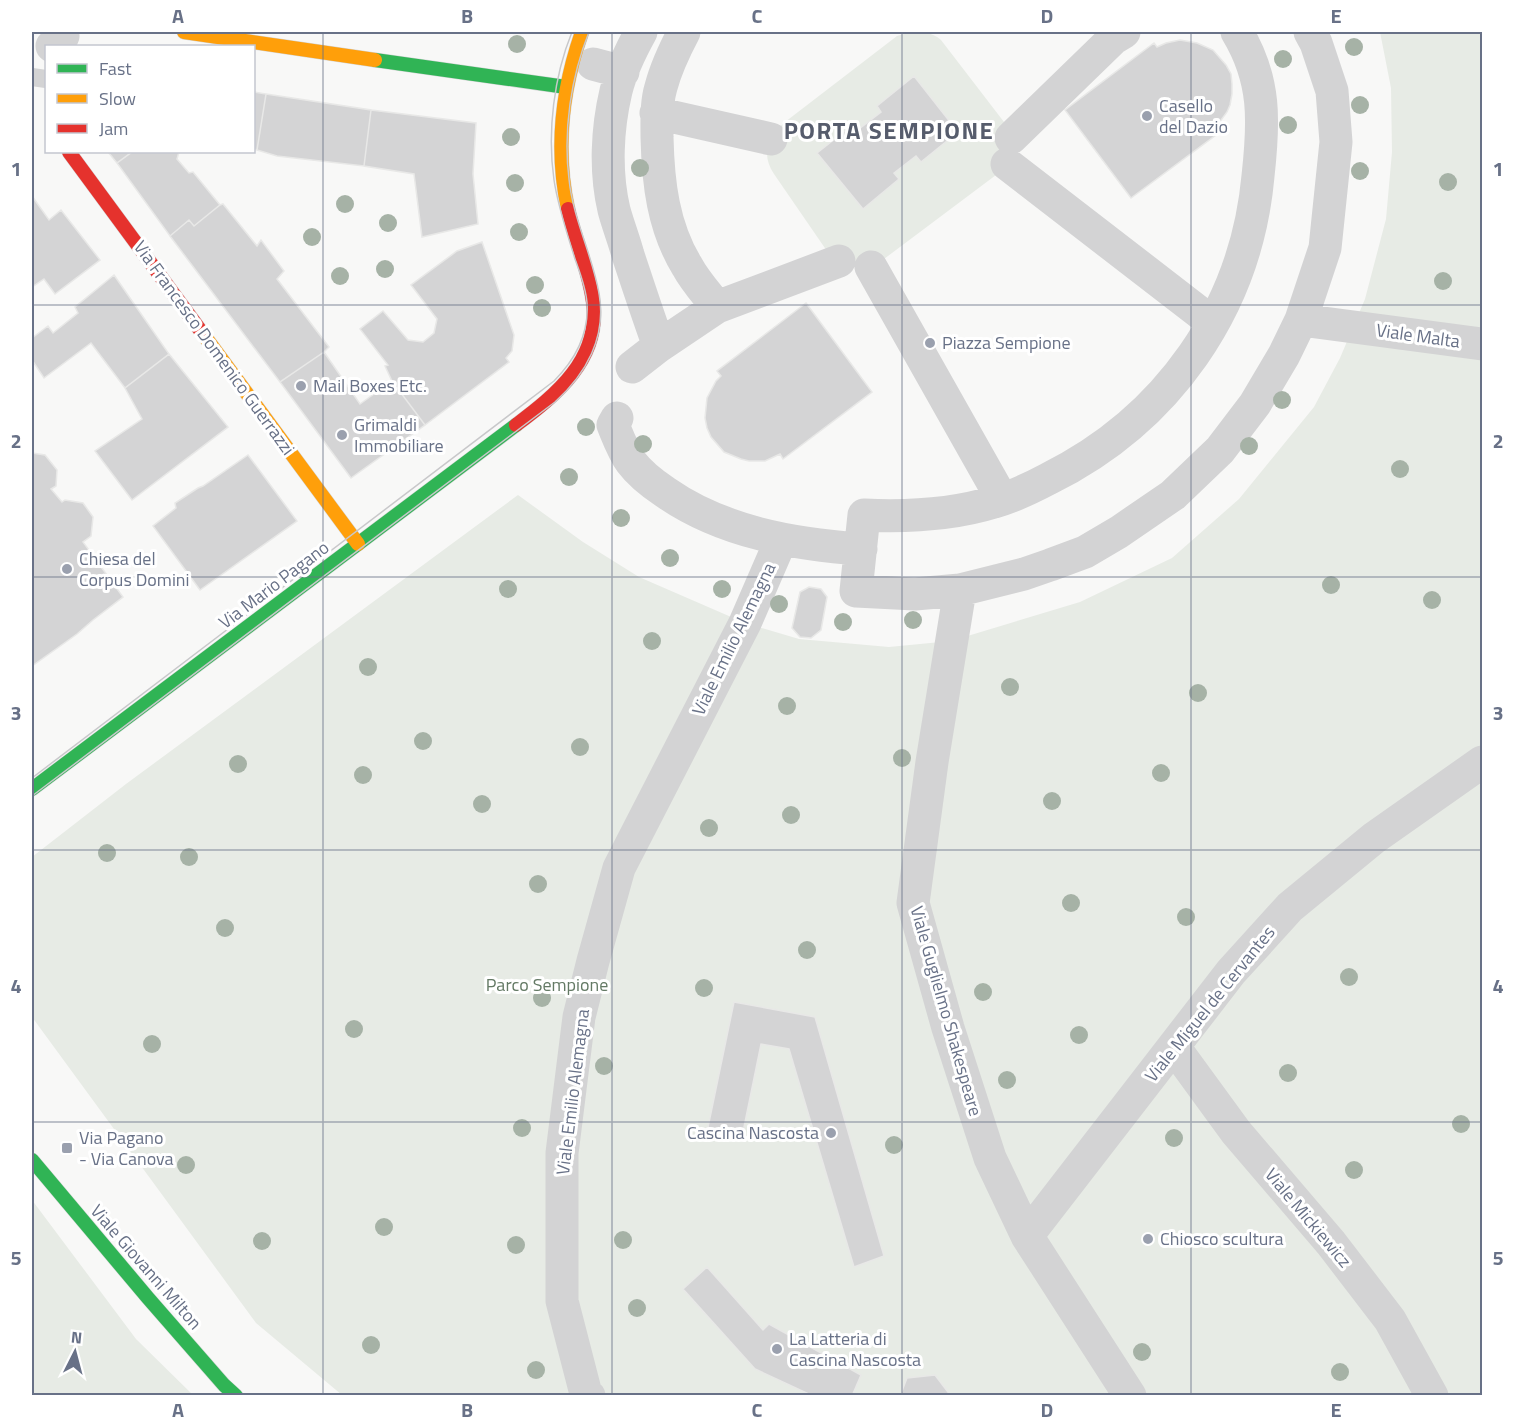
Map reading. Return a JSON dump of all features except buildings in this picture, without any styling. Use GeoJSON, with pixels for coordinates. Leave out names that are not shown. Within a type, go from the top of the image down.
{"type":"FeatureCollection","features":[{"type":"Feature","properties":{"kind":"street"},"geometry":{"type":"LineString","coordinates":[[184,32],[566,87],[582,32]]}},
{"type":"Feature","properties":{"kind":"street"},"geometry":{"type":"LineString","coordinates":[[641,32],[632,50],[608,68],[617,88],[611,123],[610,181],[614,209],[659,346]]}},
{"type":"Feature","properties":{"kind":"street"},"geometry":{"type":"LineString","coordinates":[[684,32],[660,88],[656,113],[662,203],[670,234],[687,266],[717,307]]}},
{"type":"Feature","properties":{"kind":"street"},"geometry":{"type":"LineString","coordinates":[[1247,35],[1261,102],[1262,132],[1256,198],[1247,238],[1233,282],[1214,323],[1193,357],[1150,408],[1128,427],[1099,450],[1035,485],[994,502],[940,513],[864,515],[856,591],[915,594],[960,590],[1024,574],[1085,552],[1173,495],[1220,450],[1254,404],[1284,355],[1301,320],[1325,248],[1336,142],[1332,91],[1310,32]]}},
{"type":"Feature","properties":{"kind":"street"},"geometry":{"type":"LineString","coordinates":[[1116,34],[1009,151],[1214,323]]}},
{"type":"Feature","properties":{"kind":"street","name":"Via Mario Pagano"},"geometry":{"type":"LineString","coordinates":[[32,789],[537,409],[574,373],[591,336],[594,308],[568,205],[564,180],[562,131],[566,87]]}},
{"type":"Feature","properties":{"kind":"street"},"geometry":{"type":"LineString","coordinates":[[656,113],[771,139]]}},
{"type":"Feature","properties":{"kind":"street","name":"Via Francesco Domenico Guerrazzi"},"geometry":{"type":"LineString","coordinates":[[70,153],[358,544]]}},
{"type":"Feature","properties":{"kind":"street"},"geometry":{"type":"LineString","coordinates":[[632,367],[717,307],[838,261]]}},
{"type":"Feature","properties":{"kind":"street"},"geometry":{"type":"LineString","coordinates":[[871,267],[1002,499]]}},
{"type":"Feature","properties":{"kind":"street","name":"Viale Malta"},"geometry":{"type":"LineString","coordinates":[[1301,320],[1482,344]]}},
{"type":"Feature","properties":{"kind":"street"},"geometry":{"type":"LineString","coordinates":[[617,418],[613,425],[631,462],[652,483],[687,507],[745,530],[781,540],[861,549]]}},
{"type":"Feature","properties":{"kind":"street","name":"Viale Emilio Alemagna"},"geometry":{"type":"LineString","coordinates":[[587,1395],[562,1301],[562,1154],[579,1017],[619,868],[745,623],[781,540]]}},
{"type":"Feature","properties":{"kind":"street","name":"Viale Guglielmo Shakespeare"},"geometry":{"type":"LineString","coordinates":[[960,590],[932,762],[913,903],[948,1028],[990,1158],[1027,1236],[1130,1395]]}},
{"type":"Feature","properties":{"kind":"street","name":"Viale Miguel de Cervantes"},"geometry":{"type":"LineString","coordinates":[[1027,1236],[1231,972],[1290,907],[1374,838],[1482,762]]}},
{"type":"Feature","properties":{"kind":"street","name":"Viale Mickiewicz"},"geometry":{"type":"LineString","coordinates":[[1174,1047],[1236,1132],[1331,1243],[1390,1320],[1432,1395]]}},
{"type":"Feature","properties":{"kind":"street","name":"Viale Giovanni Milton"},"geometry":{"type":"LineString","coordinates":[[32,1160],[224,1385],[236,1395]]}},
{"type":"Feature","properties":{"kind":"green space"},"geometry":{"type":"Polygon","coordinates":[[[911,32],[923,32],[938,37],[1004,122],[1000,172],[880,262],[860,268],[848,266],[829,254],[774,174],[768,160],[768,146],[774,134],[785,122],[897,36],[911,32]]]}},
{"type":"Feature","properties":{"kind":"green space","name":"Parco Sempione"},"geometry":{"type":"Polygon","coordinates":[[[1380,32],[1482,32],[1482,1395],[342,1395],[256,1323],[32,1017],[32,857],[126,784],[518,495],[583,542],[639,577],[745,623],[799,639],[889,647],[951,641],[1080,602],[1172,558],[1239,499],[1314,407],[1340,358],[1365,299],[1386,219],[1392,152],[1391,88],[1380,32]]]}},
{"type":"Feature","properties":{"kind":"green space"},"geometry":{"type":"Polygon","coordinates":[[[32,1200],[136,1339],[193,1395],[32,1395],[32,1200]]]}},
{"type":"Feature","properties":{"kind":"tram line"},"geometry":{"type":"LineString","coordinates":[[32,778],[562,373],[579,345],[587,314],[584,286],[558,200],[552,162],[554,104],[561,67],[572,32]]}},
{"type":"Feature","properties":{"kind":"tram line"},"geometry":{"type":"LineString","coordinates":[[32,796],[555,402],[585,367],[597,339],[601,309],[596,279],[571,194],[567,142],[573,85],[589,32]]}},
{"type":"Feature","properties":{"kind":"traffic: fast"},"geometry":{"type":"LineString","coordinates":[[375,60],[566,87]]}},
{"type":"Feature","properties":{"kind":"traffic: fast"},"geometry":{"type":"LineString","coordinates":[[32,789],[516,425]]}},
{"type":"Feature","properties":{"kind":"traffic: fast"},"geometry":{"type":"LineString","coordinates":[[32,1160],[148,1298],[236,1396]]}},
{"type":"Feature","properties":{"kind":"traffic: slow"},"geometry":{"type":"LineString","coordinates":[[184,32],[375,60]]}},
{"type":"Feature","properties":{"kind":"traffic: slow"},"geometry":{"type":"LineString","coordinates":[[568,209],[561,142],[565,97],[582,32]]}},
{"type":"Feature","properties":{"kind":"traffic: slow"},"geometry":{"type":"LineString","coordinates":[[203,334],[358,544]]}},
{"type":"Feature","properties":{"kind":"traffic: jam"},"geometry":{"type":"LineString","coordinates":[[70,153],[203,334]]}},
{"type":"Feature","properties":{"kind":"traffic: jam"},"geometry":{"type":"LineString","coordinates":[[516,425],[560,388],[583,358],[590,341],[594,322],[593,302],[568,209]]}},
{"type":"Feature","properties":{"kind":"place","name":"Casello del Dazio"},"geometry":{"type":"Point","coordinates":[1147,116]}},
{"type":"Feature","properties":{"kind":"place","name":"Piazza Sempione"},"geometry":{"type":"Point","coordinates":[930,343]}},
{"type":"Feature","properties":{"kind":"place","name":"Mail Boxes Etc."},"geometry":{"type":"Point","coordinates":[301,386]}},
{"type":"Feature","properties":{"kind":"place","name":"Grimaldi Immobiliare"},"geometry":{"type":"Point","coordinates":[342,435]}},
{"type":"Feature","properties":{"kind":"place","name":"Chiesa del Corpus Domini"},"geometry":{"type":"Point","coordinates":[67,569]}},
{"type":"Feature","properties":{"kind":"place","name":"Cascina Nascosta"},"geometry":{"type":"Point","coordinates":[831,1133]}},
{"type":"Feature","properties":{"kind":"place","name":"Via Pagano - Via Canova"},"geometry":{"type":"Point","coordinates":[67,1148]}},
{"type":"Feature","properties":{"kind":"place","name":"Chiosco scultura"},"geometry":{"type":"Point","coordinates":[1148,1239]}},
{"type":"Feature","properties":{"kind":"place","name":"La Latteria di Cascina Nascosta"},"geometry":{"type":"Point","coordinates":[777,1349]}},
{"type":"Feature","properties":{"kind":"district","name":"PORTA SEMPIONE"},"geometry":{"type":"Point","coordinates":[889,131]}}]}
